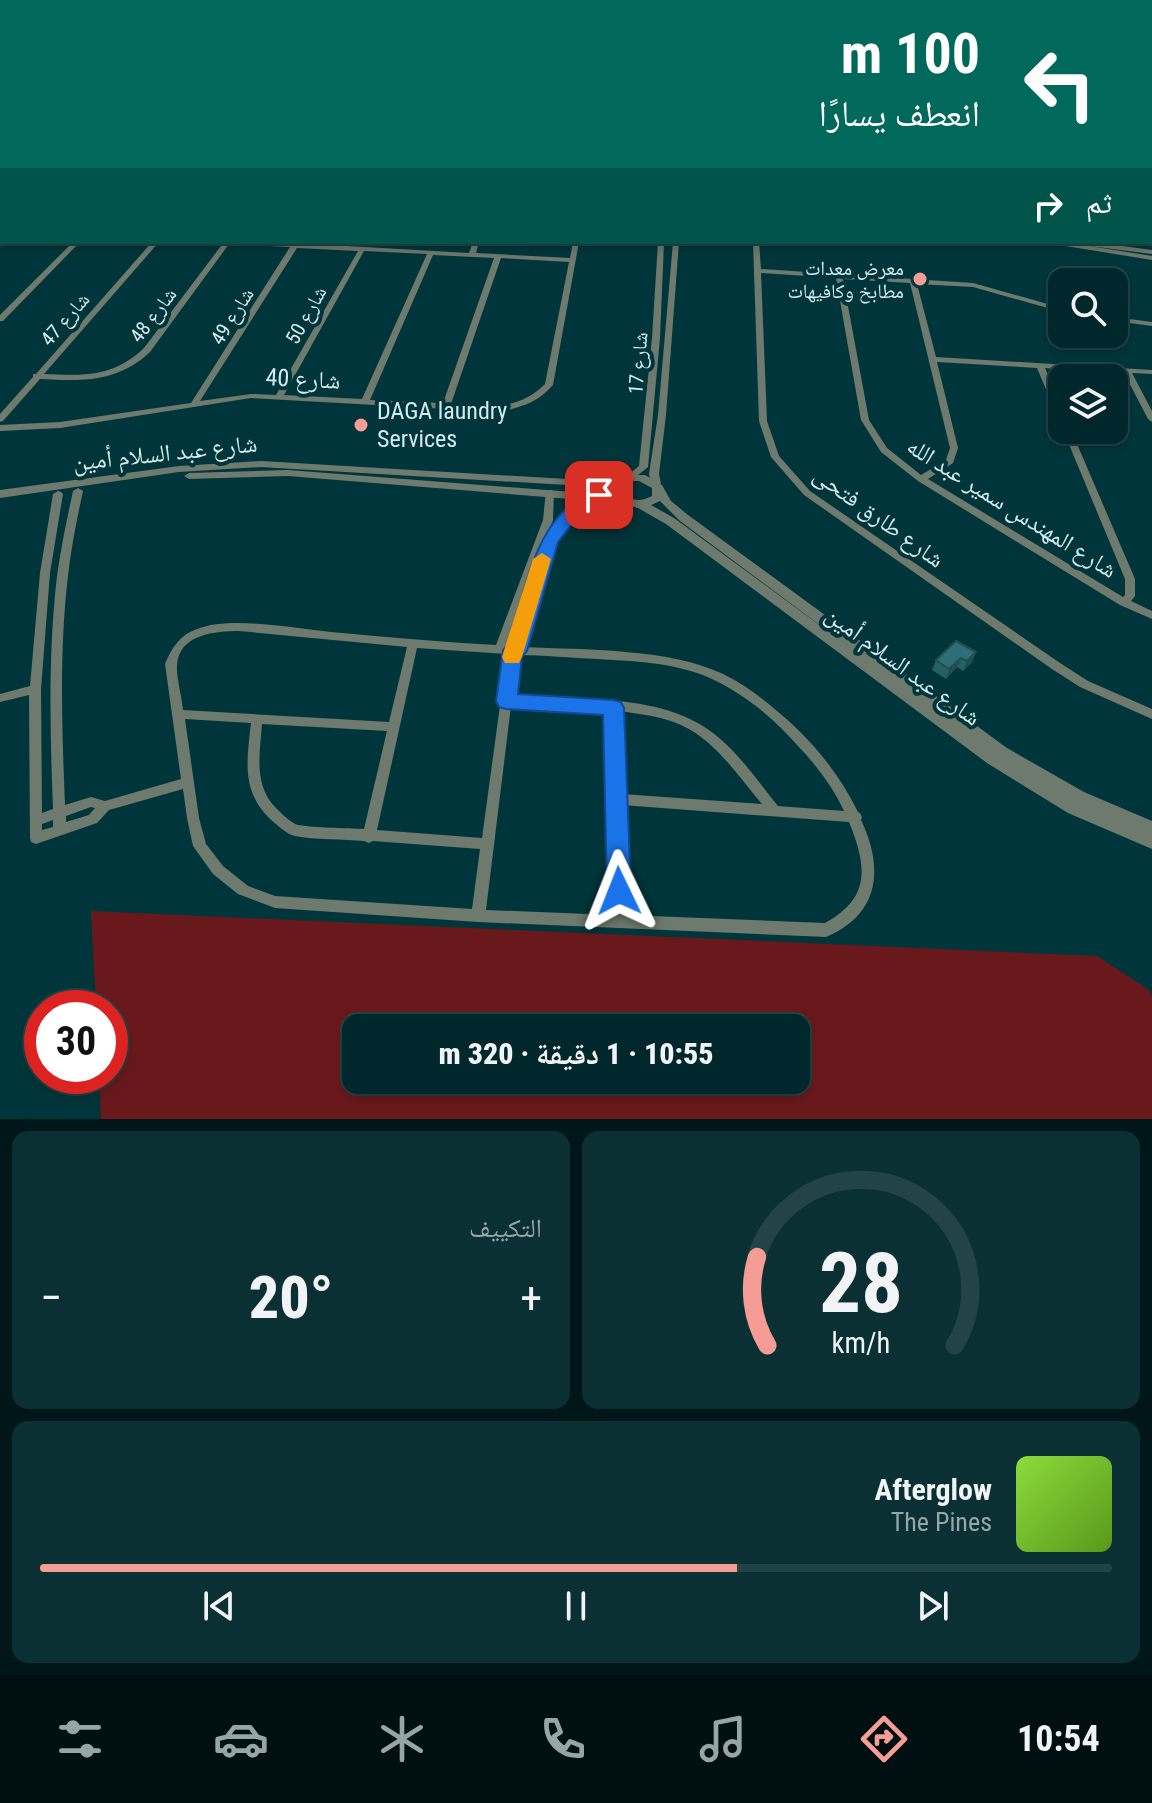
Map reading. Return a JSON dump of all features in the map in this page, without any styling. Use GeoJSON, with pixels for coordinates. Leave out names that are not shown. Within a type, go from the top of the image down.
{"type":"FeatureCollection","features":[{"type":"Feature","properties":{"kind":"street"},"geometry":{"type":"LineString","coordinates":[[0,319],[75,244]]}},
{"type":"Feature","properties":{"kind":"street","name":"شارع 47"},"geometry":{"type":"LineString","coordinates":[[0,419],[154,244]]}},
{"type":"Feature","properties":{"kind":"street","name":"شارع 48"},"geometry":{"type":"LineString","coordinates":[[36,376],[93,377],[120,370],[141,357],[226,244]]}},
{"type":"Feature","properties":{"kind":"street"},"geometry":{"type":"LineString","coordinates":[[273,244],[572,260]]}},
{"type":"Feature","properties":{"kind":"street"},"geometry":{"type":"LineString","coordinates":[[444,253],[448,244]]}},
{"type":"Feature","properties":{"kind":"street"},"geometry":{"type":"LineString","coordinates":[[472,254],[475,244]]}},
{"type":"Feature","properties":{"kind":"street","name":"شارع 40"},"geometry":{"type":"LineString","coordinates":[[0,428],[60,425],[195,403],[279,396],[501,409],[521,404],[538,396],[549,385],[576,244]]}},
{"type":"Feature","properties":{"kind":"street","name":"شارع 17"},"geometry":{"type":"LineString","coordinates":[[626,479],[643,467],[656,338],[661,244]]}},
{"type":"Feature","properties":{"kind":"street","name":"شارع 17"},"geometry":{"type":"LineString","coordinates":[[658,487],[654,474],[676,244]]}},
{"type":"Feature","properties":{"kind":"street","name":"شارع طارق فتحى"},"geometry":{"type":"LineString","coordinates":[[756,244],[763,421],[775,457],[789,475],[830,510],[1056,666],[1084,684],[1152,714]]}},
{"type":"Feature","properties":{"kind":"street"},"geometry":{"type":"LineString","coordinates":[[1068,244],[1152,255]]}},
{"type":"Feature","properties":{"kind":"street"},"geometry":{"type":"LineString","coordinates":[[1086,244],[1152,255]]}},
{"type":"Feature","properties":{"kind":"street","name":"شارع 49"},"geometry":{"type":"LineString","coordinates":[[195,403],[295,245]]}},
{"type":"Feature","properties":{"kind":"street","name":"شارع 50"},"geometry":{"type":"LineString","coordinates":[[279,396],[362,249]]}},
{"type":"Feature","properties":{"kind":"street"},"geometry":{"type":"LineString","coordinates":[[365,402],[431,252]]}},
{"type":"Feature","properties":{"kind":"street"},"geometry":{"type":"LineString","coordinates":[[446,407],[498,256]]}},
{"type":"Feature","properties":{"kind":"street"},"geometry":{"type":"LineString","coordinates":[[757,271],[973,285],[1048,306]]}},
{"type":"Feature","properties":{"kind":"street","name":"شارع المهندس سمير عبد الله"},"geometry":{"type":"LineString","coordinates":[[839,277],[865,420],[884,450],[921,479],[1124,602],[1152,615]]}},
{"type":"Feature","properties":{"kind":"street"},"geometry":{"type":"LineString","coordinates":[[913,281],[954,448],[950,461],[921,479]]}},
{"type":"Feature","properties":{"kind":"street"},"geometry":{"type":"LineString","coordinates":[[1128,321],[1152,324]]}},
{"type":"Feature","properties":{"kind":"street"},"geometry":{"type":"LineString","coordinates":[[933,359],[1048,366]]}},
{"type":"Feature","properties":{"kind":"street"},"geometry":{"type":"LineString","coordinates":[[1040,365],[1048,384]]}},
{"type":"Feature","properties":{"kind":"street"},"geometry":{"type":"LineString","coordinates":[[1128,371],[1152,372]]}},
{"type":"Feature","properties":{"kind":"street"},"geometry":{"type":"LineString","coordinates":[[1128,373],[1152,419]]}},
{"type":"Feature","properties":{"kind":"street"},"geometry":{"type":"LineString","coordinates":[[1073,444],[1130,579],[1130,596],[1124,602]]}},
{"type":"Feature","properties":{"kind":"street","name":"شارع عبد السلام أمين"},"geometry":{"type":"LineString","coordinates":[[0,494],[207,466],[261,464],[381,474],[601,484],[641,477],[658,487],[674,511],[828,633],[1031,785],[1073,808],[1152,842]]}},
{"type":"Feature","properties":{"kind":"street","name":"شارع عبد السلام أمين"},"geometry":{"type":"LineString","coordinates":[[0,502],[231,473],[352,472]]}},
{"type":"Feature","properties":{"kind":"street","name":"شارع عبد السلام أمين"},"geometry":{"type":"LineString","coordinates":[[381,474],[599,495],[640,504],[670,521],[1039,776],[1152,828]]}},
{"type":"Feature","properties":{"kind":"street"},"geometry":{"type":"LineString","coordinates":[[621,499],[616,491],[626,479]]}},
{"type":"Feature","properties":{"kind":"street"},"geometry":{"type":"LineString","coordinates":[[640,504],[657,498],[658,487]]}},
{"type":"Feature","properties":{"kind":"street"},"geometry":{"type":"LineString","coordinates":[[60,830],[59,619],[78,491]]}},
{"type":"Feature","properties":{"kind":"street"},"geometry":{"type":"LineString","coordinates":[[478,916],[510,650],[548,520],[549,492]]}},
{"type":"Feature","properties":{"kind":"street"},"geometry":{"type":"LineString","coordinates":[[58,494],[45,573],[35,689],[36,838],[93,819],[105,806],[188,782]]}},
{"type":"Feature","properties":{"kind":"street"},"geometry":{"type":"LineString","coordinates":[[510,650],[539,555],[570,515],[599,495]]}},
{"type":"Feature","properties":{"kind":"street"},"geometry":{"type":"LineString","coordinates":[[239,627],[413,644],[658,660],[704,670],[731,684],[815,755],[839,786],[856,817],[869,872],[864,896],[849,917],[826,930],[478,916],[275,902],[243,890],[218,870],[200,846],[193,818],[171,664],[174,652],[182,641],[209,628],[239,627]]}},
{"type":"Feature","properties":{"kind":"street"},"geometry":{"type":"LineString","coordinates":[[369,837],[413,644]]}},
{"type":"Feature","properties":{"kind":"street"},"geometry":{"type":"LineString","coordinates":[[0,698],[35,689]]}},
{"type":"Feature","properties":{"kind":"street"},"geometry":{"type":"LineString","coordinates":[[506,701],[668,714],[704,732],[773,809]]}},
{"type":"Feature","properties":{"kind":"street"},"geometry":{"type":"LineString","coordinates":[[613,708],[620,922]]}},
{"type":"Feature","properties":{"kind":"street"},"geometry":{"type":"LineString","coordinates":[[179,714],[394,727]]}},
{"type":"Feature","properties":{"kind":"street"},"geometry":{"type":"LineString","coordinates":[[257,719],[252,772],[257,795],[272,815],[294,830],[488,844]]}},
{"type":"Feature","properties":{"kind":"street"},"geometry":{"type":"LineString","coordinates":[[616,799],[856,817]]}},
{"type":"Feature","properties":{"kind":"street"},"geometry":{"type":"LineString","coordinates":[[37,820],[91,802],[105,806]]}},
{"type":"Feature","properties":{"kind":"shaded area"},"geometry":{"type":"Polygon","coordinates":[[[91,911],[1097,956],[1149,990],[1152,997],[1152,1119],[101,1119],[100,1094],[128,1094],[128,990],[95,990],[91,911]]]}},
{"type":"Feature","properties":{"kind":"building"},"geometry":{"type":"Polygon","coordinates":[[[956,641],[976,652],[967,661],[961,658],[949,669],[936,660],[956,641]]]}},
{"type":"Feature","properties":{"kind":"slow traffic"},"geometry":{"type":"LineString","coordinates":[[512,657],[513,650],[517,651],[542,559]]}},
{"type":"Feature","properties":{"kind":"place","name":"معرض معدات مطابخ وكافيهات"},"geometry":{"type":"Point","coordinates":[920,279]}},
{"type":"Feature","properties":{"kind":"place","name":"DAGA laundry Services"},"geometry":{"type":"Point","coordinates":[361,425]}},
{"type":"Feature","properties":{"kind":"route"},"geometry":{"type":"LineString","coordinates":[[599,495],[570,515],[559,527],[543,555],[517,651],[513,650],[506,701],[613,708],[619,891]]}}]}
